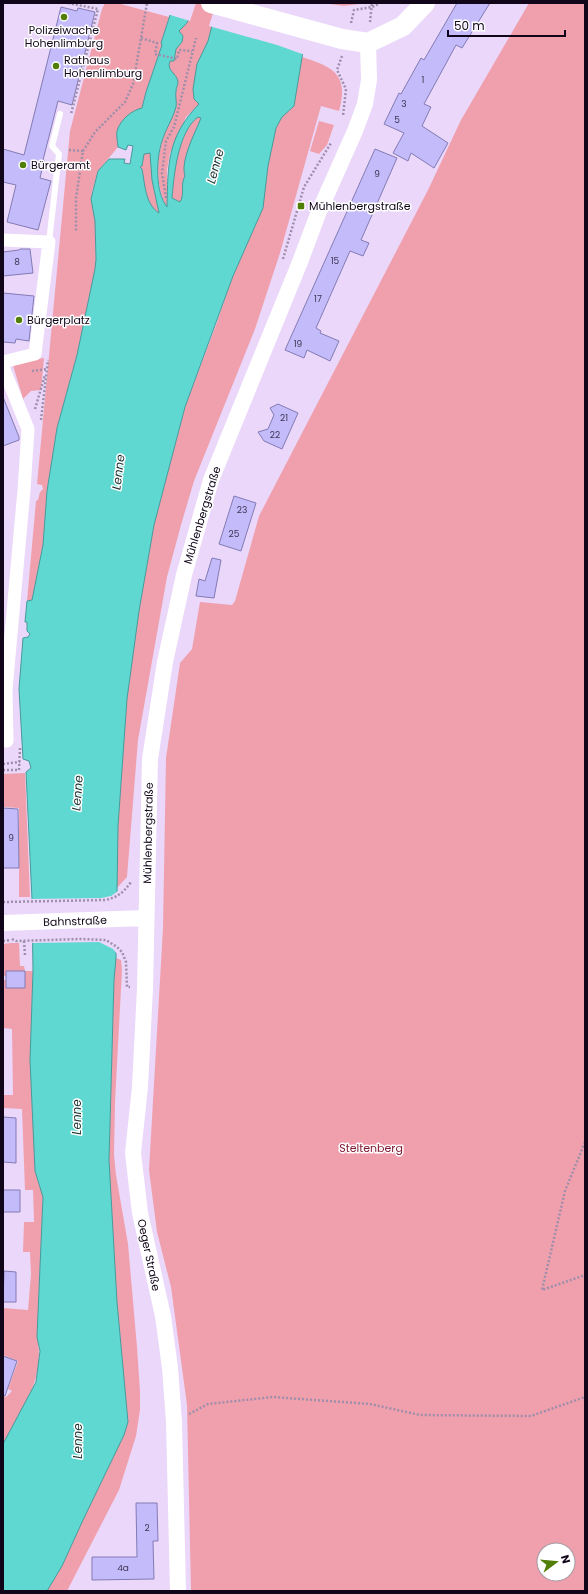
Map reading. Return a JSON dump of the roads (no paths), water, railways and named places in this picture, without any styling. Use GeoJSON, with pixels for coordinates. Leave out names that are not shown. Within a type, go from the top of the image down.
{"type":"FeatureCollection","features":[{"type":"Feature","properties":{"kind":"main road"},"geometry":{"type":"LineString","coordinates":[[211,3],[345,39],[368,43],[402,26],[425,3]]}},
{"type":"Feature","properties":{"kind":"street","name":"Mühlenbergstraße"},"geometry":{"type":"LineString","coordinates":[[139,918],[150,759],[165,662],[184,575],[211,480],[300,262],[318,214],[355,131],[365,104],[369,80],[368,43]]}},
{"type":"Feature","properties":{"kind":"street"},"geometry":{"type":"LineString","coordinates":[[3,240],[49,242],[35,354],[3,362]]}},
{"type":"Feature","properties":{"kind":"street"},"geometry":{"type":"LineString","coordinates":[[3,367],[28,429],[6,690],[7,741],[3,742]]}},
{"type":"Feature","properties":{"kind":"street","name":"Bahnstraße"},"geometry":{"type":"LineString","coordinates":[[3,923],[139,918]]}},
{"type":"Feature","properties":{"kind":"street","name":"Oeger Straße"},"geometry":{"type":"LineString","coordinates":[[139,918],[145,988],[140,1087],[133,1153],[140,1213],[163,1316],[170,1368],[174,1422],[178,1591]]}},
{"type":"Feature","properties":{"kind":"lane"},"geometry":{"type":"LineString","coordinates":[[49,242],[60,154],[52,146],[60,114]]}},
{"type":"Feature","properties":{"kind":"water","name":"Lenne"},"geometry":{"type":"Polygon","coordinates":[[[218,3],[311,3],[294,106],[282,117],[276,128],[268,166],[263,208],[233,276],[185,407],[154,525],[139,611],[127,699],[118,826],[116,958],[114,980],[109,1160],[117,1302],[128,1422],[124,1435],[62,1566],[47,1591],[3,1591],[3,1444],[36,1382],[40,1351],[37,1337],[43,1197],[35,1171],[30,1060],[33,971],[32,899],[26,772],[31,768],[29,761],[23,759],[19,689],[23,638],[28,637],[30,634],[27,631],[27,622],[25,622],[27,601],[32,600],[43,545],[47,491],[57,428],[77,355],[95,269],[95,221],[91,199],[98,171],[109,159],[125,159],[124,163],[130,164],[133,146],[128,145],[126,150],[118,147],[117,131],[127,116],[142,108],[171,12],[189,19],[179,31],[183,36],[182,42],[176,49],[174,61],[170,61],[169,64],[169,67],[176,76],[178,82],[176,105],[175,111],[162,141],[158,166],[160,193],[167,207],[171,152],[175,140],[188,116],[199,104],[194,99],[193,89],[197,64],[208,41],[218,3]],[[198,117],[191,124],[186,133],[178,154],[172,198],[180,202],[185,176],[184,170],[186,155],[201,118],[198,117]],[[150,153],[144,154],[142,166],[140,167],[142,169],[148,199],[154,209],[159,213],[152,180],[150,153]]]}},
{"type":"Feature","properties":{"kind":"place","name":"Polizeiwache Hohenlimburg"},"geometry":{"type":"Point","coordinates":[64,17]}},
{"type":"Feature","properties":{"kind":"place","name":"Rathaus Hohenlimburg"},"geometry":{"type":"Point","coordinates":[56,66]}},
{"type":"Feature","properties":{"kind":"place","name":"Bürgeramt"},"geometry":{"type":"Point","coordinates":[23,165]}},
{"type":"Feature","properties":{"kind":"place","name":"Mühlenbergstraße"},"geometry":{"type":"Point","coordinates":[301,206]}},
{"type":"Feature","properties":{"kind":"place","name":"Bürgerplatz"},"geometry":{"type":"Point","coordinates":[19,320]}},
{"type":"Feature","properties":{"kind":"park label","name":"Steltenberg"},"geometry":{"type":"Point","coordinates":[371,1148]}}]}
